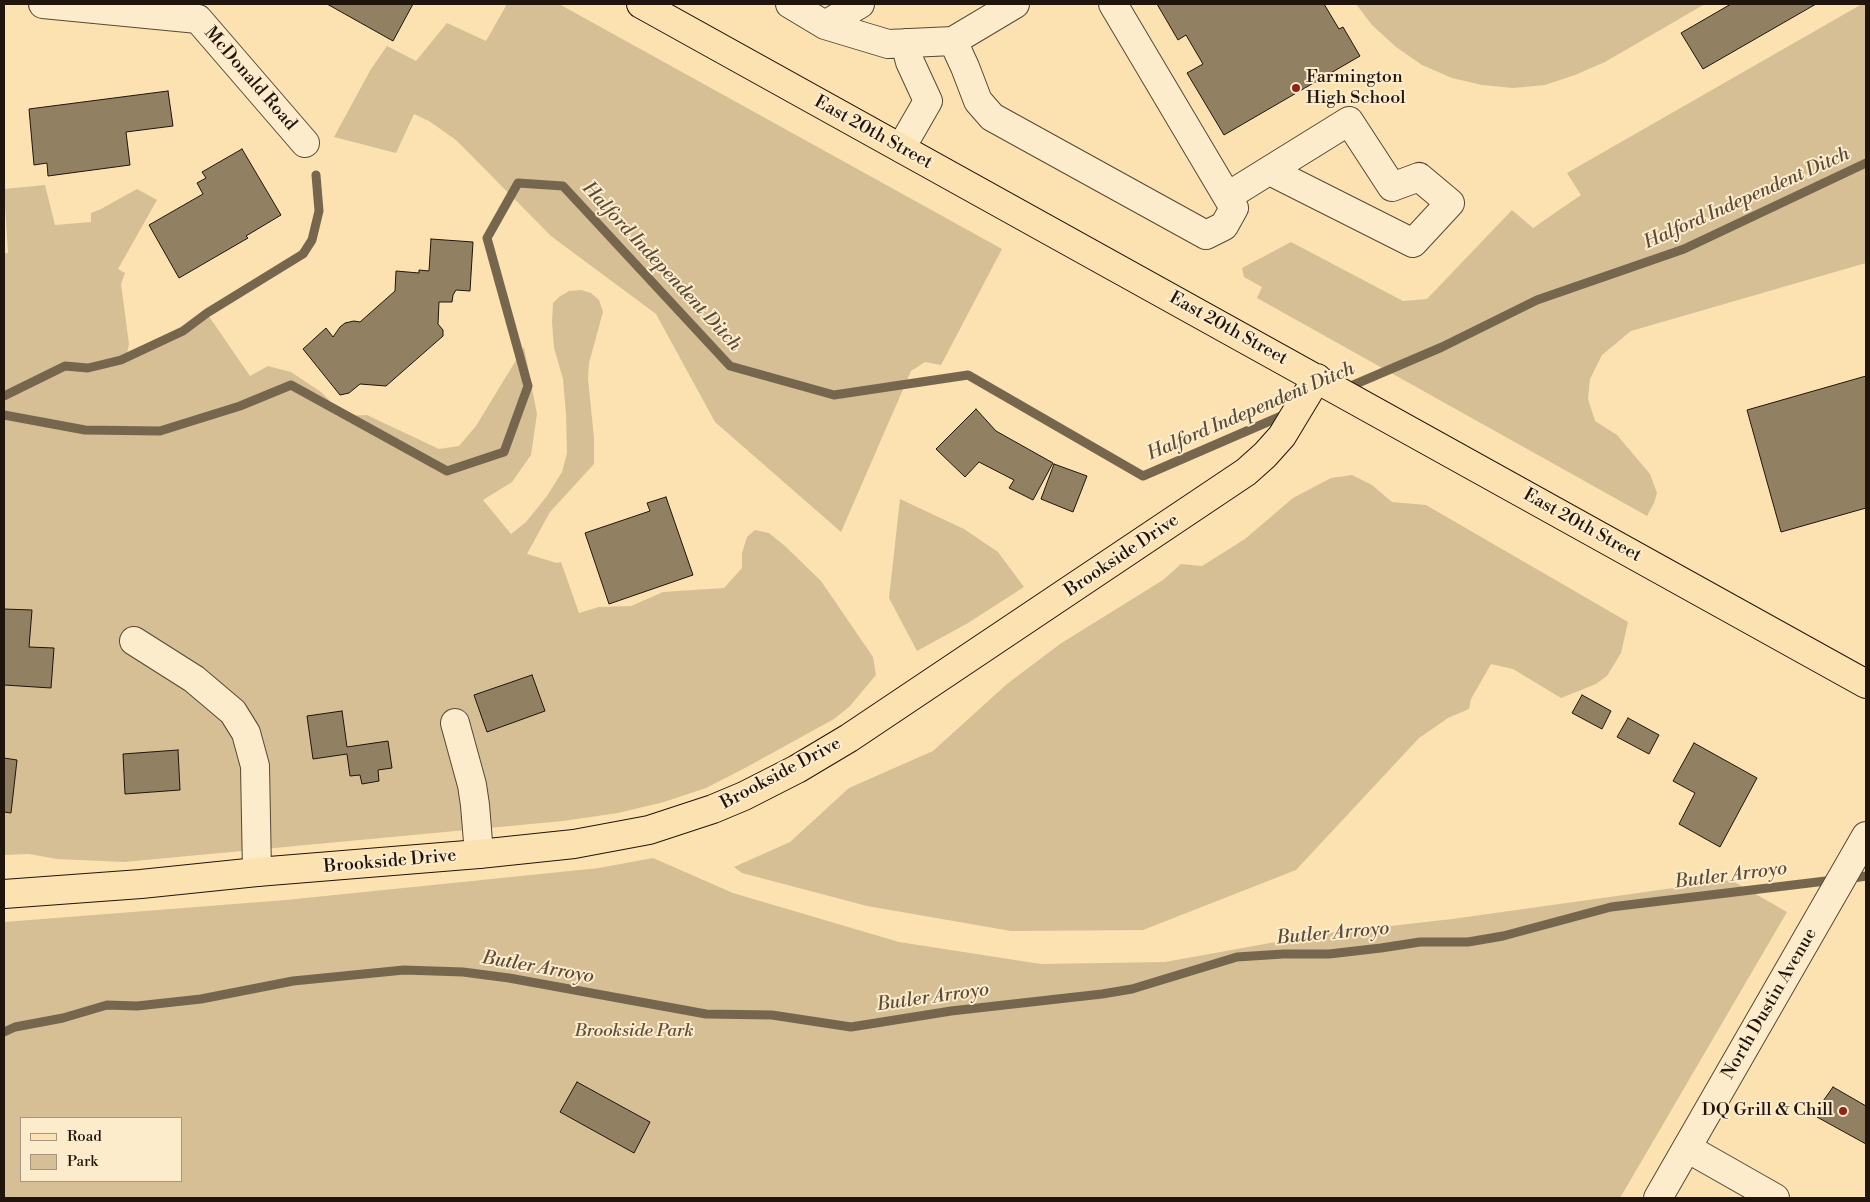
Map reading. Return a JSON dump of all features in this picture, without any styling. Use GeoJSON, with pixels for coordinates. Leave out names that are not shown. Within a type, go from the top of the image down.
{"type":"FeatureCollection","features":[{"type":"Feature","properties":{"kind":"main road","name":"East 20th Street"},"geometry":{"type":"LineString","coordinates":[[641,4],[1866,684]]}},
{"type":"Feature","properties":{"kind":"main road","name":"Brookside Drive"},"geometry":{"type":"LineString","coordinates":[[4,894],[141,884],[574,844],[649,830],[713,809],[744,796],[797,769],[902,704],[1246,472],[1282,436],[1317,378]]}},
{"type":"Feature","properties":{"kind":"street","name":"McDonald Road"},"geometry":{"type":"LineString","coordinates":[[43,4],[202,12],[305,142]]}},
{"type":"Feature","properties":{"kind":"street"},"geometry":{"type":"LineString","coordinates":[[790,4],[825,25],[888,44],[952,41],[1015,4]]}},
{"type":"Feature","properties":{"kind":"street"},"geometry":{"type":"LineString","coordinates":[[825,25],[860,4]]}},
{"type":"Feature","properties":{"kind":"street"},"geometry":{"type":"LineString","coordinates":[[952,41],[965,67],[978,101],[992,117],[1206,236],[1224,226],[1234,208],[1113,4]]}},
{"type":"Feature","properties":{"kind":"street"},"geometry":{"type":"LineString","coordinates":[[901,148],[928,101],[910,62],[905,43]]}},
{"type":"Feature","properties":{"kind":"street"},"geometry":{"type":"LineString","coordinates":[[1228,196],[1349,121],[1392,187],[1418,177],[1450,203],[1413,243],[1270,171]]}},
{"type":"Feature","properties":{"kind":"street"},"geometry":{"type":"LineString","coordinates":[[134,641],[194,679],[233,712],[246,733],[255,766],[257,872]]}},
{"type":"Feature","properties":{"kind":"street"},"geometry":{"type":"LineString","coordinates":[[455,723],[472,785],[479,854]]}},
{"type":"Feature","properties":{"kind":"street","name":"North Dustin Avenue"},"geometry":{"type":"LineString","coordinates":[[1658,1198],[1866,836]]}},
{"type":"Feature","properties":{"kind":"street"},"geometry":{"type":"LineString","coordinates":[[1687,1148],[1775,1198]]}},
{"type":"Feature","properties":{"kind":"green space"},"geometry":{"type":"Polygon","coordinates":[[[507,4],[559,4],[1002,249],[941,365],[925,362],[911,371],[841,532],[715,422],[656,314],[551,236],[456,140],[429,121],[414,114],[396,153],[334,137],[371,69],[387,46],[416,61],[447,23],[486,41],[507,4]]]}},
{"type":"Feature","properties":{"kind":"green space"},"geometry":{"type":"Polygon","coordinates":[[[1356,4],[1705,4],[1605,62],[1545,85],[1513,88],[1482,85],[1452,78],[1422,65],[1396,47],[1372,25],[1356,4]]]}},
{"type":"Feature","properties":{"kind":"green space"},"geometry":{"type":"Polygon","coordinates":[[[1862,4],[1866,4],[1866,263],[1631,331],[1602,355],[1590,379],[1588,399],[1595,421],[1617,435],[1650,474],[1657,493],[1647,516],[1257,298],[1262,287],[1244,277],[1242,268],[1291,242],[1403,301],[1427,299],[1512,210],[1533,228],[1581,195],[1567,173],[1862,4]]]}},
{"type":"Feature","properties":{"kind":"green space"},"geometry":{"type":"Polygon","coordinates":[[[45,185],[55,225],[91,222],[91,213],[137,189],[157,200],[118,269],[125,273],[121,284],[129,344],[127,354],[208,315],[250,376],[268,366],[291,372],[321,392],[345,416],[367,415],[439,449],[459,446],[476,426],[524,347],[537,414],[531,455],[512,482],[483,500],[511,534],[526,522],[547,496],[562,472],[567,453],[563,379],[554,348],[553,303],[569,291],[581,290],[591,293],[599,300],[603,312],[589,363],[588,379],[594,438],[594,464],[550,512],[527,554],[557,563],[561,562],[579,613],[599,607],[631,606],[663,592],[724,588],[742,568],[742,553],[747,537],[755,530],[769,533],[821,581],[873,657],[876,675],[849,707],[834,719],[745,768],[706,788],[664,802],[618,813],[563,821],[124,862],[57,859],[29,854],[4,855],[4,253],[8,253],[4,189],[45,185]]]}},
{"type":"Feature","properties":{"kind":"green space"},"geometry":{"type":"Polygon","coordinates":[[[1352,475],[1372,485],[1392,502],[1426,505],[1628,622],[1621,653],[1607,676],[1596,684],[1561,698],[1513,669],[1491,664],[1471,699],[1469,709],[1448,718],[1419,738],[1296,870],[1143,930],[1011,931],[867,906],[742,873],[734,867],[790,842],[849,788],[933,751],[1007,684],[1060,644],[1163,580],[1181,564],[1202,566],[1245,539],[1293,498],[1331,478],[1352,475]]]}},
{"type":"Feature","properties":{"kind":"green space"},"geometry":{"type":"Polygon","coordinates":[[[900,499],[964,529],[998,552],[1024,587],[968,623],[917,651],[889,598],[900,499]]]}},
{"type":"Feature","properties":{"kind":"green space","name":"Brookside Park"},"geometry":{"type":"Polygon","coordinates":[[[653,858],[733,893],[899,942],[1041,964],[1165,962],[1320,934],[1452,919],[1731,880],[1787,912],[1620,1198],[4,1198],[4,922],[286,900],[599,868],[653,858]]]}},
{"type":"Feature","properties":{"kind":"building"},"geometry":{"type":"Polygon","coordinates":[[[327,4],[413,4],[393,41],[327,4]]]}},
{"type":"Feature","properties":{"kind":"building"},"geometry":{"type":"Polygon","coordinates":[[[1157,4],[1324,4],[1339,29],[1343,27],[1360,56],[1224,135],[1187,73],[1203,64],[1186,35],[1178,40],[1157,4]]]}},
{"type":"Feature","properties":{"kind":"building"},"geometry":{"type":"Polygon","coordinates":[[[1731,4],[1816,4],[1703,69],[1681,33],[1731,4]]]}},
{"type":"Feature","properties":{"kind":"building"},"geometry":{"type":"Polygon","coordinates":[[[168,91],[173,126],[126,132],[130,165],[48,176],[47,163],[34,165],[29,109],[168,91]]]}},
{"type":"Feature","properties":{"kind":"building"},"geometry":{"type":"Polygon","coordinates":[[[242,149],[281,215],[246,236],[248,238],[179,278],[149,225],[203,194],[197,183],[206,178],[202,172],[242,149]]]}},
{"type":"Feature","properties":{"kind":"building"},"geometry":{"type":"Polygon","coordinates":[[[431,239],[473,242],[470,291],[456,290],[452,302],[439,302],[438,324],[443,330],[443,336],[386,386],[360,384],[349,393],[340,395],[303,349],[326,328],[333,337],[345,323],[360,322],[395,291],[396,271],[419,273],[419,270],[429,271],[431,239]]]}},
{"type":"Feature","properties":{"kind":"building"},"geometry":{"type":"Polygon","coordinates":[[[1866,376],[1866,508],[1781,532],[1747,410],[1866,376]]]}},
{"type":"Feature","properties":{"kind":"building"},"geometry":{"type":"Polygon","coordinates":[[[976,409],[996,431],[1053,463],[1033,500],[1009,488],[1014,480],[979,462],[965,477],[936,449],[976,409]]]}},
{"type":"Feature","properties":{"kind":"building"},"geometry":{"type":"Polygon","coordinates":[[[1054,464],[1087,476],[1073,512],[1041,499],[1054,464]]]}},
{"type":"Feature","properties":{"kind":"building"},"geometry":{"type":"Polygon","coordinates":[[[666,497],[693,575],[609,604],[585,533],[650,511],[647,503],[666,497]]]}},
{"type":"Feature","properties":{"kind":"building"},"geometry":{"type":"Polygon","coordinates":[[[4,609],[32,610],[29,647],[54,648],[51,688],[4,685],[4,609]]]}},
{"type":"Feature","properties":{"kind":"building"},"geometry":{"type":"Polygon","coordinates":[[[532,675],[545,711],[487,732],[474,695],[532,675]]]}},
{"type":"Feature","properties":{"kind":"building"},"geometry":{"type":"Polygon","coordinates":[[[1582,695],[1611,711],[1602,729],[1572,713],[1582,695]]]}},
{"type":"Feature","properties":{"kind":"building"},"geometry":{"type":"Polygon","coordinates":[[[342,711],[347,747],[388,741],[392,768],[378,770],[379,781],[362,784],[360,775],[350,776],[347,754],[313,759],[307,716],[342,711]]]}},
{"type":"Feature","properties":{"kind":"building"},"geometry":{"type":"Polygon","coordinates":[[[1628,718],[1659,735],[1649,754],[1617,737],[1628,718]]]}},
{"type":"Feature","properties":{"kind":"building"},"geometry":{"type":"Polygon","coordinates":[[[1694,743],[1757,778],[1720,847],[1679,824],[1695,793],[1673,781],[1694,743]]]}},
{"type":"Feature","properties":{"kind":"building"},"geometry":{"type":"Polygon","coordinates":[[[178,750],[180,790],[125,794],[123,754],[178,750]]]}},
{"type":"Feature","properties":{"kind":"building"},"geometry":{"type":"Polygon","coordinates":[[[4,758],[17,760],[11,813],[4,812],[4,758]]]}},
{"type":"Feature","properties":{"kind":"building"},"geometry":{"type":"Polygon","coordinates":[[[577,1082],[650,1122],[634,1153],[560,1112],[577,1082]]]}},
{"type":"Feature","properties":{"kind":"building","name":"DQ Grill & Chill"},"geometry":{"type":"Polygon","coordinates":[[[1833,1087],[1866,1106],[1866,1144],[1817,1117],[1824,1105],[1821,1104],[1833,1087]]]}},
{"type":"Feature","properties":{"kind":"waterway","name":"Halford Independent Ditch"},"geometry":{"type":"LineString","coordinates":[[1344,389],[1442,347],[1537,300],[1684,249],[1866,163]]}},
{"type":"Feature","properties":{"kind":"waterway"},"geometry":{"type":"LineString","coordinates":[[4,396],[65,366],[88,368],[121,360],[183,331],[207,313],[303,254],[312,240],[319,211],[316,175]]}},
{"type":"Feature","properties":{"kind":"waterway","name":"Halford Independent Ditch"},"geometry":{"type":"LineString","coordinates":[[4,415],[85,430],[160,431],[240,406],[291,385],[447,471],[504,452],[528,386],[487,238],[518,183],[563,186],[730,366],[834,395],[968,375],[1143,476],[1286,414]]}},
{"type":"Feature","properties":{"kind":"waterway","name":"Butler Arroyo"},"geometry":{"type":"LineString","coordinates":[[1847,879],[1866,876]]}},
{"type":"Feature","properties":{"kind":"waterway","name":"Butler Arroyo"},"geometry":{"type":"LineString","coordinates":[[4,1032],[15,1027],[63,1018],[107,1005],[137,1006],[201,999],[293,981],[404,970],[463,972],[509,978],[706,1014],[772,1015],[851,1027],[951,1011],[1132,989],[1237,957],[1329,954],[1420,942],[1468,942],[1503,936],[1611,907],[1834,880]]}},
{"type":"Feature","properties":{"kind":"place","name":"Farmington High School"},"geometry":{"type":"Point","coordinates":[1296,88]}},
{"type":"Feature","properties":{"kind":"place","name":"DQ Grill & Chill"},"geometry":{"type":"Point","coordinates":[1843,1111]}}]}
